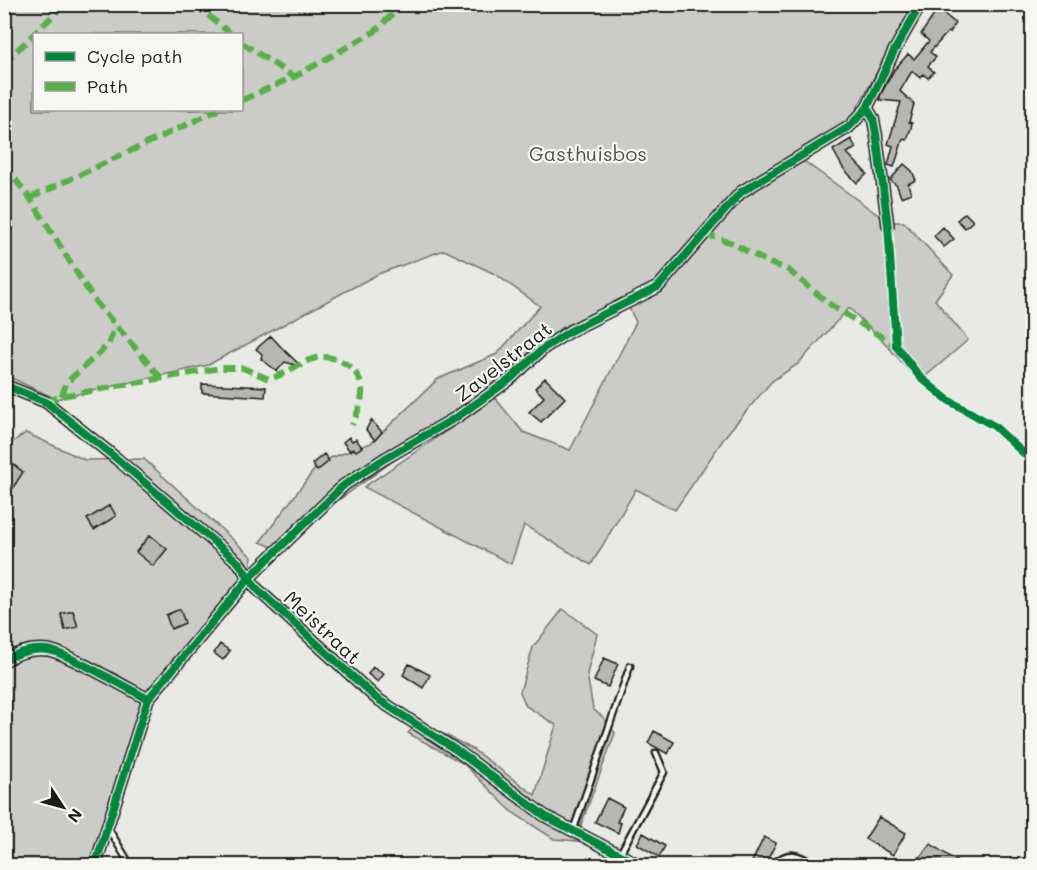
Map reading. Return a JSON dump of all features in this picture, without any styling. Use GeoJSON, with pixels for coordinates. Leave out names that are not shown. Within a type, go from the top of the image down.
{"type":"FeatureCollection","features":[{"type":"Feature","properties":{"kind":"street","name":"Zavelstraat"},"geometry":{"type":"LineString","coordinates":[[148,699],[249,578],[345,485],[384,459],[457,417],[570,331],[658,287],[741,192],[849,127],[867,108],[894,51],[921,4]]}},
{"type":"Feature","properties":{"kind":"street"},"geometry":{"type":"LineString","coordinates":[[867,108],[873,118],[876,133],[888,226]]}},
{"type":"Feature","properties":{"kind":"street","name":"Meistraat"},"geometry":{"type":"LineString","coordinates":[[4,385],[46,402],[239,563],[256,588],[375,698],[459,752],[544,816],[640,866]]}},
{"type":"Feature","properties":{"kind":"street"},"geometry":{"type":"LineString","coordinates":[[4,661],[15,654],[33,650],[51,650],[148,699],[95,866]]}},
{"type":"Feature","properties":{"kind":"street"},"geometry":{"type":"LineString","coordinates":[[776,866],[785,858],[796,856],[812,866]]}},
{"type":"Feature","properties":{"kind":"lane"},"geometry":{"type":"LineString","coordinates":[[573,831],[630,666]]}},
{"type":"Feature","properties":{"kind":"lane"},"geometry":{"type":"LineString","coordinates":[[620,854],[664,772],[656,753]]}},
{"type":"Feature","properties":{"kind":"lane"},"geometry":{"type":"LineString","coordinates":[[108,828],[131,866]]}},
{"type":"Feature","properties":{"kind":"green space","name":"Gasthuisbos"},"geometry":{"type":"Polygon","coordinates":[[[5,5],[914,5],[851,119],[797,156],[888,222],[904,222],[953,275],[935,300],[968,340],[919,382],[884,342],[849,308],[798,364],[772,381],[727,434],[675,510],[636,489],[591,565],[524,525],[511,564],[364,487],[495,398],[523,432],[570,450],[636,322],[624,298],[559,329],[511,376],[293,533],[280,550],[260,542],[320,462],[371,443],[438,379],[497,354],[540,306],[495,274],[444,250],[378,274],[208,365],[56,399],[5,375],[5,5]]]}},
{"type":"Feature","properties":{"kind":"green space"},"geometry":{"type":"Polygon","coordinates":[[[26,433],[85,460],[144,459],[252,557],[249,572],[146,694],[48,645],[26,647],[5,656],[5,447],[26,433]]]}},
{"type":"Feature","properties":{"kind":"green space"},"geometry":{"type":"Polygon","coordinates":[[[563,609],[597,634],[587,674],[593,709],[605,719],[615,733],[581,825],[587,842],[554,839],[512,812],[464,764],[408,733],[414,727],[440,743],[444,734],[472,749],[535,795],[556,725],[526,706],[520,692],[533,647],[563,609]]]}},
{"type":"Feature","properties":{"kind":"green space"},"geometry":{"type":"Polygon","coordinates":[[[48,654],[143,701],[91,865],[5,866],[5,668],[19,657],[48,654]]]}},
{"type":"Feature","properties":{"kind":"building"},"geometry":{"type":"Polygon","coordinates":[[[938,9],[955,23],[950,33],[948,32],[930,52],[936,57],[928,66],[934,72],[928,78],[923,74],[920,78],[912,71],[900,91],[914,104],[909,122],[912,123],[911,128],[907,140],[903,139],[894,167],[888,165],[893,146],[888,144],[901,102],[880,100],[880,96],[894,70],[908,54],[914,59],[929,41],[921,34],[938,9]]]}},
{"type":"Feature","properties":{"kind":"building"},"geometry":{"type":"Polygon","coordinates":[[[851,139],[856,148],[847,153],[867,174],[857,183],[843,168],[833,150],[851,139]]]}},
{"type":"Feature","properties":{"kind":"building"},"geometry":{"type":"Polygon","coordinates":[[[904,164],[912,171],[916,180],[908,184],[911,193],[901,197],[897,186],[890,180],[904,164]]]}},
{"type":"Feature","properties":{"kind":"building"},"geometry":{"type":"Polygon","coordinates":[[[965,213],[973,221],[965,228],[957,220],[965,213]]]}},
{"type":"Feature","properties":{"kind":"building"},"geometry":{"type":"Polygon","coordinates":[[[943,227],[954,239],[944,247],[934,236],[943,227]]]}},
{"type":"Feature","properties":{"kind":"building"},"geometry":{"type":"Polygon","coordinates":[[[271,336],[302,367],[285,362],[277,371],[261,359],[262,354],[256,349],[271,336]]]}},
{"type":"Feature","properties":{"kind":"building"},"geometry":{"type":"Polygon","coordinates":[[[545,378],[565,398],[541,422],[529,412],[544,397],[535,388],[545,378]]]}},
{"type":"Feature","properties":{"kind":"building"},"geometry":{"type":"Polygon","coordinates":[[[202,384],[266,387],[265,397],[202,393],[202,384]]]}},
{"type":"Feature","properties":{"kind":"building"},"geometry":{"type":"Polygon","coordinates":[[[371,420],[382,432],[375,440],[366,430],[371,420]]]}},
{"type":"Feature","properties":{"kind":"building"},"geometry":{"type":"Polygon","coordinates":[[[349,437],[352,441],[356,439],[362,447],[356,451],[353,448],[350,451],[343,442],[349,437]]]}},
{"type":"Feature","properties":{"kind":"building"},"geometry":{"type":"Polygon","coordinates":[[[324,454],[329,461],[317,471],[312,464],[324,454]]]}},
{"type":"Feature","properties":{"kind":"building"},"geometry":{"type":"Polygon","coordinates":[[[4,457],[23,472],[4,502],[4,457]]]}},
{"type":"Feature","properties":{"kind":"building"},"geometry":{"type":"Polygon","coordinates":[[[110,505],[116,516],[94,530],[87,519],[110,505]]]}},
{"type":"Feature","properties":{"kind":"building"},"geometry":{"type":"Polygon","coordinates":[[[150,535],[167,549],[153,566],[136,552],[150,535]]]}},
{"type":"Feature","properties":{"kind":"building"},"geometry":{"type":"Polygon","coordinates":[[[180,609],[185,623],[171,629],[166,615],[180,609]]]}},
{"type":"Feature","properties":{"kind":"building"},"geometry":{"type":"Polygon","coordinates":[[[73,611],[78,627],[65,630],[61,614],[73,611]]]}},
{"type":"Feature","properties":{"kind":"building"},"geometry":{"type":"Polygon","coordinates":[[[220,644],[230,651],[223,660],[214,653],[220,644]]]}},
{"type":"Feature","properties":{"kind":"building"},"geometry":{"type":"Polygon","coordinates":[[[604,658],[618,664],[608,687],[594,681],[604,658]]]}},
{"type":"Feature","properties":{"kind":"building"},"geometry":{"type":"Polygon","coordinates":[[[409,664],[430,675],[423,688],[403,675],[409,664]]]}},
{"type":"Feature","properties":{"kind":"building"},"geometry":{"type":"Polygon","coordinates":[[[373,667],[384,674],[378,682],[368,674],[373,667]]]}},
{"type":"Feature","properties":{"kind":"building"},"geometry":{"type":"Polygon","coordinates":[[[654,731],[674,742],[668,754],[648,743],[654,731]]]}},
{"type":"Feature","properties":{"kind":"building"},"geometry":{"type":"Polygon","coordinates":[[[607,798],[624,807],[617,822],[621,823],[618,833],[595,822],[607,798]]]}},
{"type":"Feature","properties":{"kind":"building"},"geometry":{"type":"Polygon","coordinates":[[[879,817],[906,833],[893,855],[865,839],[879,817]]]}},
{"type":"Feature","properties":{"kind":"building"},"geometry":{"type":"Polygon","coordinates":[[[643,833],[665,846],[659,857],[637,844],[643,833]]]}},
{"type":"Feature","properties":{"kind":"building"},"geometry":{"type":"Polygon","coordinates":[[[764,837],[776,843],[764,866],[750,866],[764,837]]]}},
{"type":"Feature","properties":{"kind":"building"},"geometry":{"type":"Polygon","coordinates":[[[931,844],[963,866],[912,866],[931,844]]]}},
{"type":"Feature","properties":{"kind":"marked path"},"geometry":{"type":"LineString","coordinates":[[35,33],[65,4]]}},
{"type":"Feature","properties":{"kind":"marked path"},"geometry":{"type":"LineString","coordinates":[[194,4],[230,33]]}},
{"type":"Feature","properties":{"kind":"marked path"},"geometry":{"type":"LineString","coordinates":[[243,100],[294,77],[374,32],[403,4]]}},
{"type":"Feature","properties":{"kind":"marked path"},"geometry":{"type":"LineString","coordinates":[[4,63],[33,35]]}},
{"type":"Feature","properties":{"kind":"marked path"},"geometry":{"type":"LineString","coordinates":[[243,44],[294,77]]}},
{"type":"Feature","properties":{"kind":"marked path"},"geometry":{"type":"LineString","coordinates":[[30,198],[216,111]]}},
{"type":"Feature","properties":{"kind":"marked path"},"geometry":{"type":"LineString","coordinates":[[4,165],[30,198],[94,300],[162,379]]}},
{"type":"Feature","properties":{"kind":"marked path"},"geometry":{"type":"LineString","coordinates":[[704,234],[732,243],[769,263],[787,269],[831,305],[896,346]]}},
{"type":"Feature","properties":{"kind":"marked path"},"geometry":{"type":"LineString","coordinates":[[62,396],[66,383],[108,345],[115,326]]}},
{"type":"Feature","properties":{"kind":"marked path"},"geometry":{"type":"LineString","coordinates":[[46,402],[62,396],[220,368],[243,368],[269,379],[310,360],[324,357],[346,364],[360,381],[362,398],[352,425]]}},
{"type":"Feature","properties":{"kind":"cycle path"},"geometry":{"type":"LineString","coordinates":[[95,866],[148,699],[249,578],[344,485],[457,417],[509,380],[544,348],[570,331],[658,287],[741,192],[849,127],[867,108],[894,51],[921,4]]}},
{"type":"Feature","properties":{"kind":"cycle path"},"geometry":{"type":"LineString","coordinates":[[867,108],[873,118],[876,133],[888,226],[896,346],[920,377],[948,400],[994,426],[1032,461]]}},
{"type":"Feature","properties":{"kind":"cycle path"},"geometry":{"type":"LineString","coordinates":[[4,385],[46,402],[117,459],[239,563],[256,588],[376,698],[459,752],[545,816],[641,866]]}},
{"type":"Feature","properties":{"kind":"cycle path"},"geometry":{"type":"LineString","coordinates":[[4,661],[25,651],[56,652],[148,699]]}}]}
